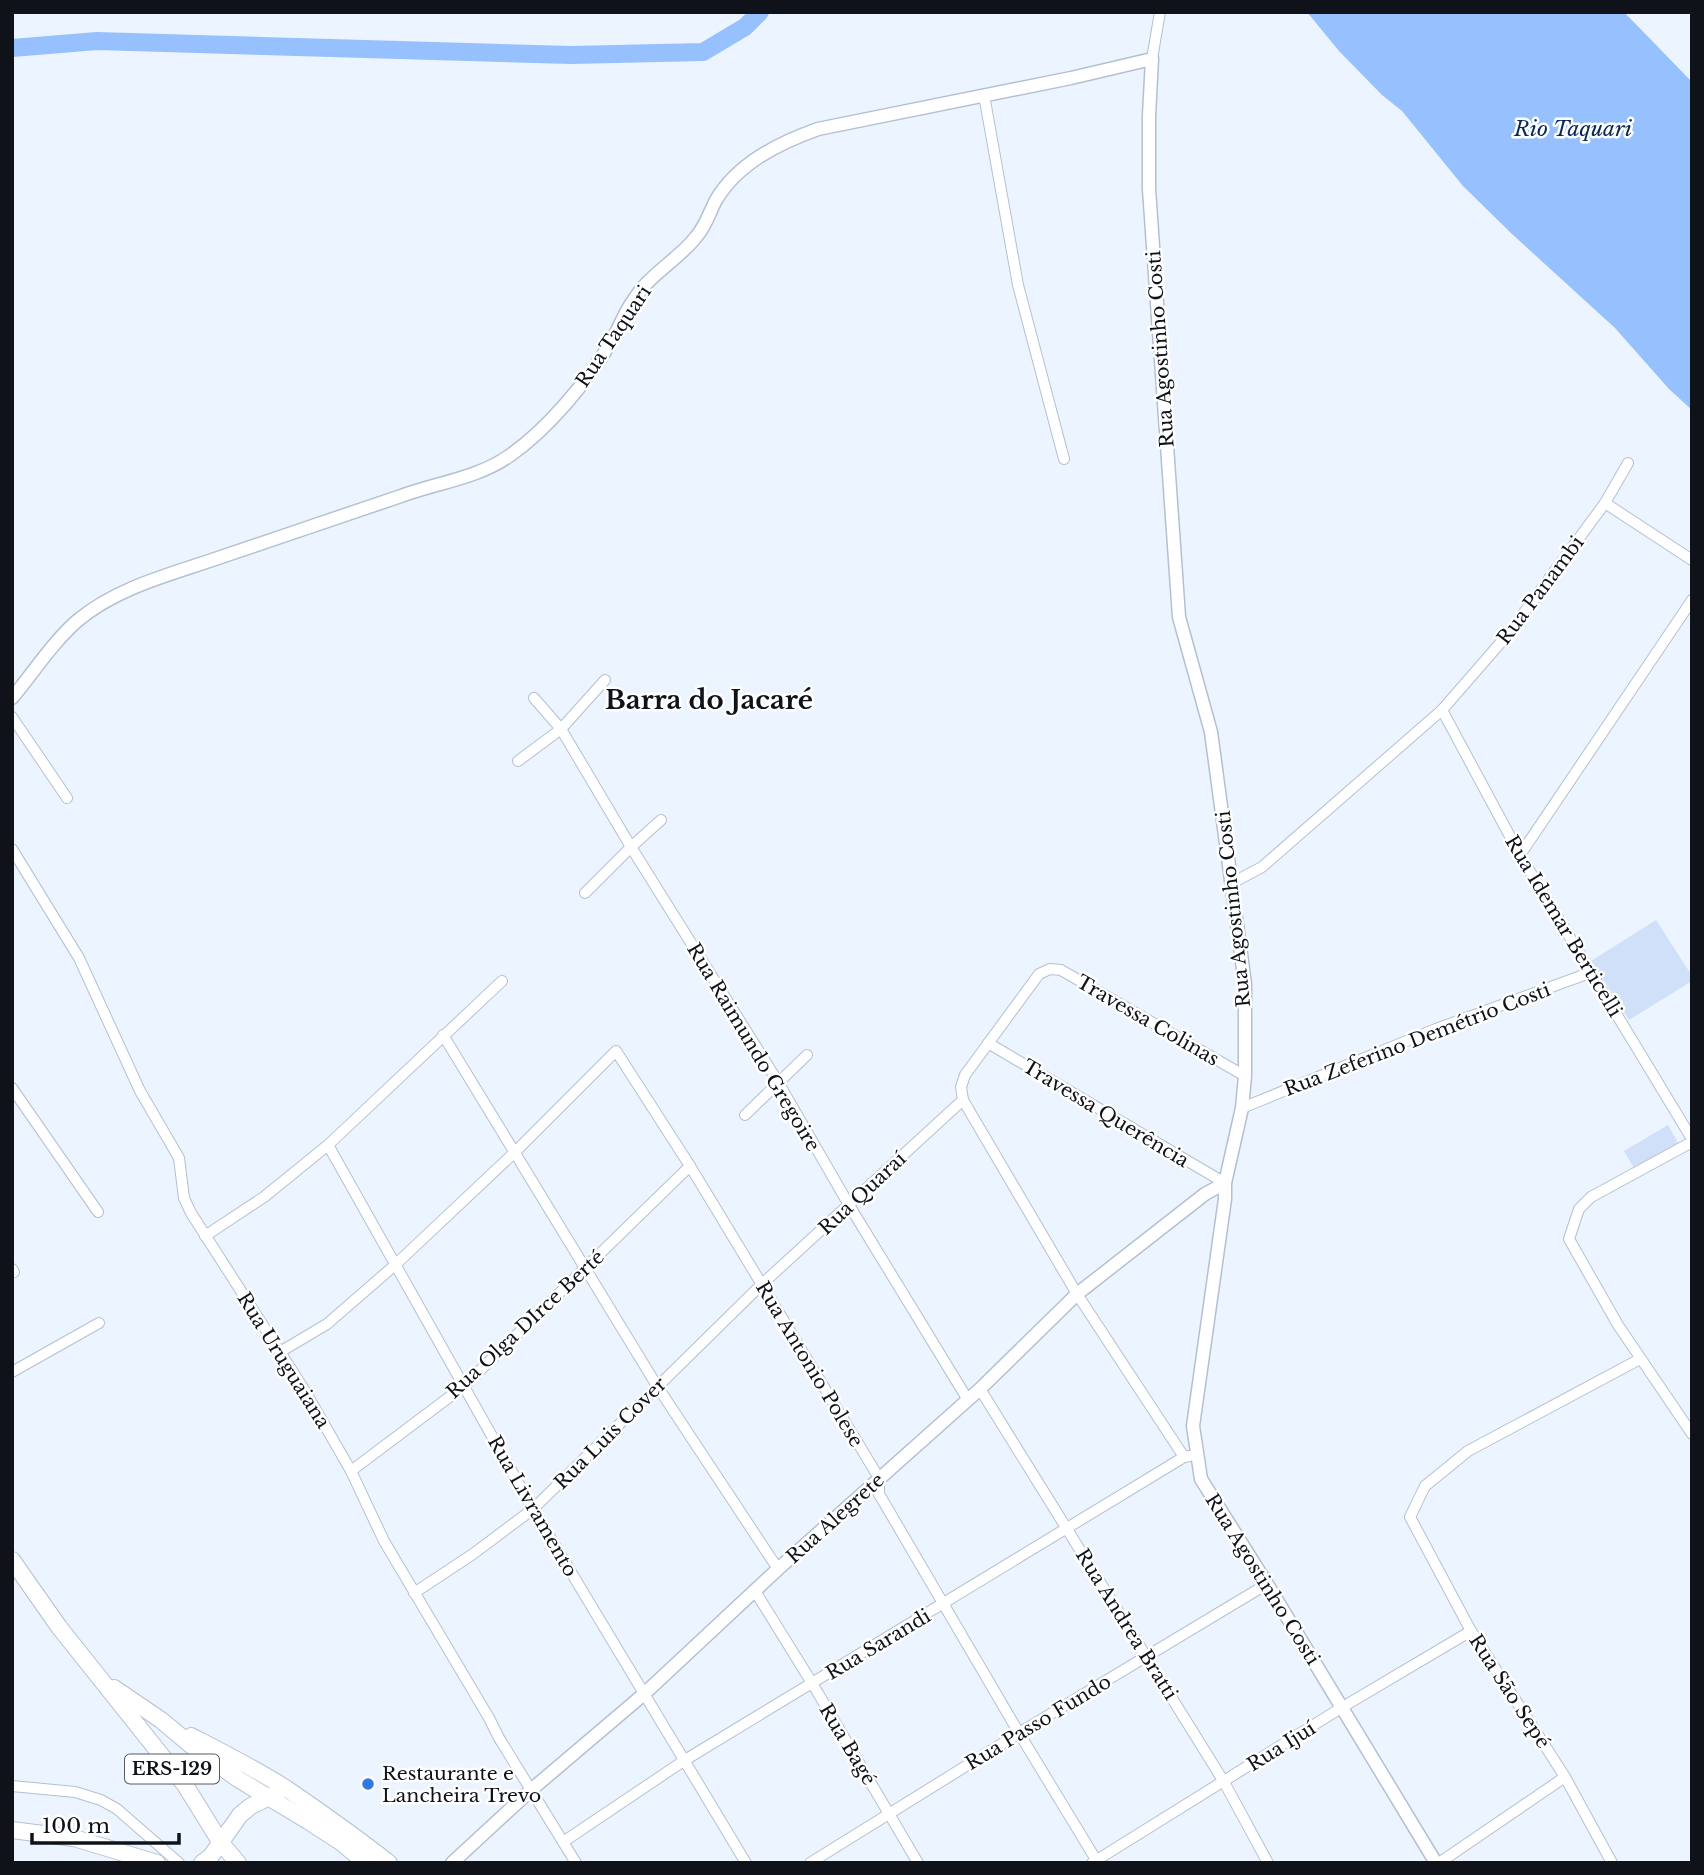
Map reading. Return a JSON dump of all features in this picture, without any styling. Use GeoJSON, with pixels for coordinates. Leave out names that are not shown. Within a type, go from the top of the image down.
{"type":"FeatureCollection","features":[{"type":"Feature","properties":{"kind":"main road","name":"ERS-129"},"geometry":{"type":"LineString","coordinates":[[12,1560],[59,1627],[185,1785],[221,1843],[238,1863]]}},
{"type":"Feature","properties":{"kind":"main road","name":"ERS-129"},"geometry":{"type":"LineString","coordinates":[[100,1679],[161,1720],[238,1780],[271,1797],[342,1843],[366,1863]]}},
{"type":"Feature","properties":{"kind":"main road"},"geometry":{"type":"LineString","coordinates":[[161,1720],[286,1789],[351,1833],[389,1863]]}},
{"type":"Feature","properties":{"kind":"main road"},"geometry":{"type":"LineString","coordinates":[[202,1863],[211,1856],[240,1815],[251,1806],[286,1789]]}},
{"type":"Feature","properties":{"kind":"main road"},"geometry":{"type":"LineString","coordinates":[[12,1830],[74,1838],[157,1863]]}},
{"type":"Feature","properties":{"kind":"street"},"geometry":{"type":"LineString","coordinates":[[1152,59],[1160,12]]}},
{"type":"Feature","properties":{"kind":"street","name":"Rua Taquari"},"geometry":{"type":"LineString","coordinates":[[12,698],[77,621],[126,590],[410,492],[480,471],[529,442],[588,378],[612,341],[630,304],[646,284],[698,235],[730,181],[770,149],[818,129],[1152,59]]}},
{"type":"Feature","properties":{"kind":"street","name":"Rua Agostinho Costi"},"geometry":{"type":"LineString","coordinates":[[1152,59],[1149,189],[1179,617],[1211,732],[1245,984],[1245,1076],[1242,1108],[1225,1183],[1191,1455],[1201,1479],[1437,1863]]}},
{"type":"Feature","properties":{"kind":"street"},"geometry":{"type":"LineString","coordinates":[[984,94],[1018,285],[1064,459]]}},
{"type":"Feature","properties":{"kind":"street","name":"Rua Panambi"},"geometry":{"type":"LineString","coordinates":[[1232,883],[1262,867],[1442,710],[1509,633],[1605,503],[1628,463]]}},
{"type":"Feature","properties":{"kind":"street"},"geometry":{"type":"LineString","coordinates":[[1605,503],[1692,560]]}},
{"type":"Feature","properties":{"kind":"street"},"geometry":{"type":"LineString","coordinates":[[1520,855],[1692,600]]}},
{"type":"Feature","properties":{"kind":"street"},"geometry":{"type":"LineString","coordinates":[[518,761],[561,729],[605,680]]}},
{"type":"Feature","properties":{"kind":"street","name":"Rua Raimundo Gregoire"},"geometry":{"type":"LineString","coordinates":[[534,698],[561,729],[968,1400]]}},
{"type":"Feature","properties":{"kind":"street","name":"Rua Idemar Berticelli"},"geometry":{"type":"LineString","coordinates":[[1442,710],[1520,855],[1692,1140]]}},
{"type":"Feature","properties":{"kind":"street"},"geometry":{"type":"LineString","coordinates":[[12,717],[67,798]]}},
{"type":"Feature","properties":{"kind":"street"},"geometry":{"type":"LineString","coordinates":[[585,893],[661,820]]}},
{"type":"Feature","properties":{"kind":"street","name":"Rua Uruguaiana"},"geometry":{"type":"LineString","coordinates":[[12,849],[79,958],[140,1091],[179,1158],[184,1198],[205,1236],[305,1391],[351,1471],[384,1541],[576,1863]]}},
{"type":"Feature","properties":{"kind":"street","name":"Travessa Colinas"},"geometry":{"type":"LineString","coordinates":[[988,1043],[1039,974],[1050,969],[1061,970],[1245,1076]]}},
{"type":"Feature","properties":{"kind":"street","name":"Rua Zeferino Demétrio Costi"},"geometry":{"type":"LineString","coordinates":[[1242,1108],[1436,1029],[1592,972]]}},
{"type":"Feature","properties":{"kind":"street"},"geometry":{"type":"LineString","coordinates":[[205,1236],[264,1197],[328,1145],[502,981]]}},
{"type":"Feature","properties":{"kind":"street"},"geometry":{"type":"LineString","coordinates":[[443,1035],[657,1386],[778,1569]]}},
{"type":"Feature","properties":{"kind":"street"},"geometry":{"type":"LineString","coordinates":[[988,1043],[965,1075],[961,1087],[963,1100],[1077,1293],[1191,1455]]}},
{"type":"Feature","properties":{"kind":"street","name":"Travessa Querência"},"geometry":{"type":"LineString","coordinates":[[988,1043],[1225,1183]]}},
{"type":"Feature","properties":{"kind":"street","name":"Rua Antonio Polese"},"geometry":{"type":"LineString","coordinates":[[516,1152],[616,1051],[690,1166],[879,1478],[879,1494],[1095,1862]]}},
{"type":"Feature","properties":{"kind":"street"},"geometry":{"type":"LineString","coordinates":[[744,1115],[807,1055]]}},
{"type":"Feature","properties":{"kind":"street"},"geometry":{"type":"LineString","coordinates":[[12,1088],[98,1212]]}},
{"type":"Feature","properties":{"kind":"street","name":"Rua Quaraí"},"geometry":{"type":"LineString","coordinates":[[761,1284],[963,1100]]}},
{"type":"Feature","properties":{"kind":"street"},"geometry":{"type":"LineString","coordinates":[[1692,1140],[1591,1197],[1579,1209],[1569,1239],[1618,1325],[1692,1434]]}},
{"type":"Feature","properties":{"kind":"street","name":"Rua Livramento"},"geometry":{"type":"LineString","coordinates":[[328,1145],[533,1509],[746,1863]]}},
{"type":"Feature","properties":{"kind":"street"},"geometry":{"type":"LineString","coordinates":[[280,1352],[327,1324],[395,1265],[516,1152]]}},
{"type":"Feature","properties":{"kind":"street","name":"Rua Olga DIrce Berté"},"geometry":{"type":"LineString","coordinates":[[351,1471],[464,1386],[690,1166]]}},
{"type":"Feature","properties":{"kind":"street","name":"Rua Alegrete"},"geometry":{"type":"LineString","coordinates":[[452,1863],[531,1790],[644,1695],[778,1569],[981,1389],[1077,1293],[1205,1194],[1225,1183]]}},
{"type":"Feature","properties":{"kind":"street","name":"Rua Luis Cover"},"geometry":{"type":"LineString","coordinates":[[414,1593],[474,1554],[533,1509],[761,1284]]}},
{"type":"Feature","properties":{"kind":"street"},"geometry":{"type":"LineString","coordinates":[[12,1372],[99,1323]]}},
{"type":"Feature","properties":{"kind":"street","name":"Rua São Sepé"},"geometry":{"type":"LineString","coordinates":[[1612,1863],[1565,1777],[1471,1630],[1410,1517],[1425,1486],[1468,1451],[1640,1359]]}},
{"type":"Feature","properties":{"kind":"street","name":"Rua Andrea Bratti"},"geometry":{"type":"LineString","coordinates":[[981,1389],[1224,1782],[1268,1863]]}},
{"type":"Feature","properties":{"kind":"street","name":"Rua Sarandi"},"geometry":{"type":"LineString","coordinates":[[563,1842],[685,1760],[1191,1455]]}},
{"type":"Feature","properties":{"kind":"street","name":"Rua Passo Fundo"},"geometry":{"type":"LineString","coordinates":[[810,1863],[1267,1584]]}},
{"type":"Feature","properties":{"kind":"street","name":"Rua Bagé"},"geometry":{"type":"LineString","coordinates":[[755,1591],[918,1863]]}},
{"type":"Feature","properties":{"kind":"street","name":"Rua Ijuí"},"geometry":{"type":"LineString","coordinates":[[1095,1862],[1471,1630]]}},
{"type":"Feature","properties":{"kind":"street"},"geometry":{"type":"LineString","coordinates":[[1437,1863],[1565,1777]]}},
{"type":"Feature","properties":{"kind":"street"},"geometry":{"type":"LineString","coordinates":[[12,1786],[75,1792],[101,1800],[117,1809],[179,1863]]}},
{"type":"Feature","properties":{"kind":"street"},"geometry":{"type":"LineString","coordinates":[[132,1856],[141,1840],[136,1827]]}},
{"type":"Feature","properties":{"kind":"shaded area"},"geometry":{"type":"Polygon","coordinates":[[[1656,920],[1692,976],[1692,981],[1629,1020],[1591,961],[1656,920]]]}},
{"type":"Feature","properties":{"kind":"shaded area"},"geometry":{"type":"Polygon","coordinates":[[[1668,1125],[1678,1143],[1634,1168],[1624,1151],[1668,1125]]]}},
{"type":"Feature","properties":{"kind":"water","name":"Rio Taquari"},"geometry":{"type":"Polygon","coordinates":[[[1307,12],[1624,12],[1692,82],[1692,410],[1669,389],[1615,328],[1463,186],[1402,111],[1382,95],[1339,51],[1307,12]]]}},
{"type":"Feature","properties":{"kind":"waterway"},"geometry":{"type":"LineString","coordinates":[[12,48],[97,41],[571,55],[703,52],[745,27],[760,12]]}},
{"type":"Feature","properties":{"kind":"place","name":"Restaurante e Lancheira Trevo"},"geometry":{"type":"Point","coordinates":[368,1784]}},
{"type":"Feature","properties":{"kind":"district","name":"Barra do Jacaré"},"geometry":{"type":"Point","coordinates":[709,700]}}]}
